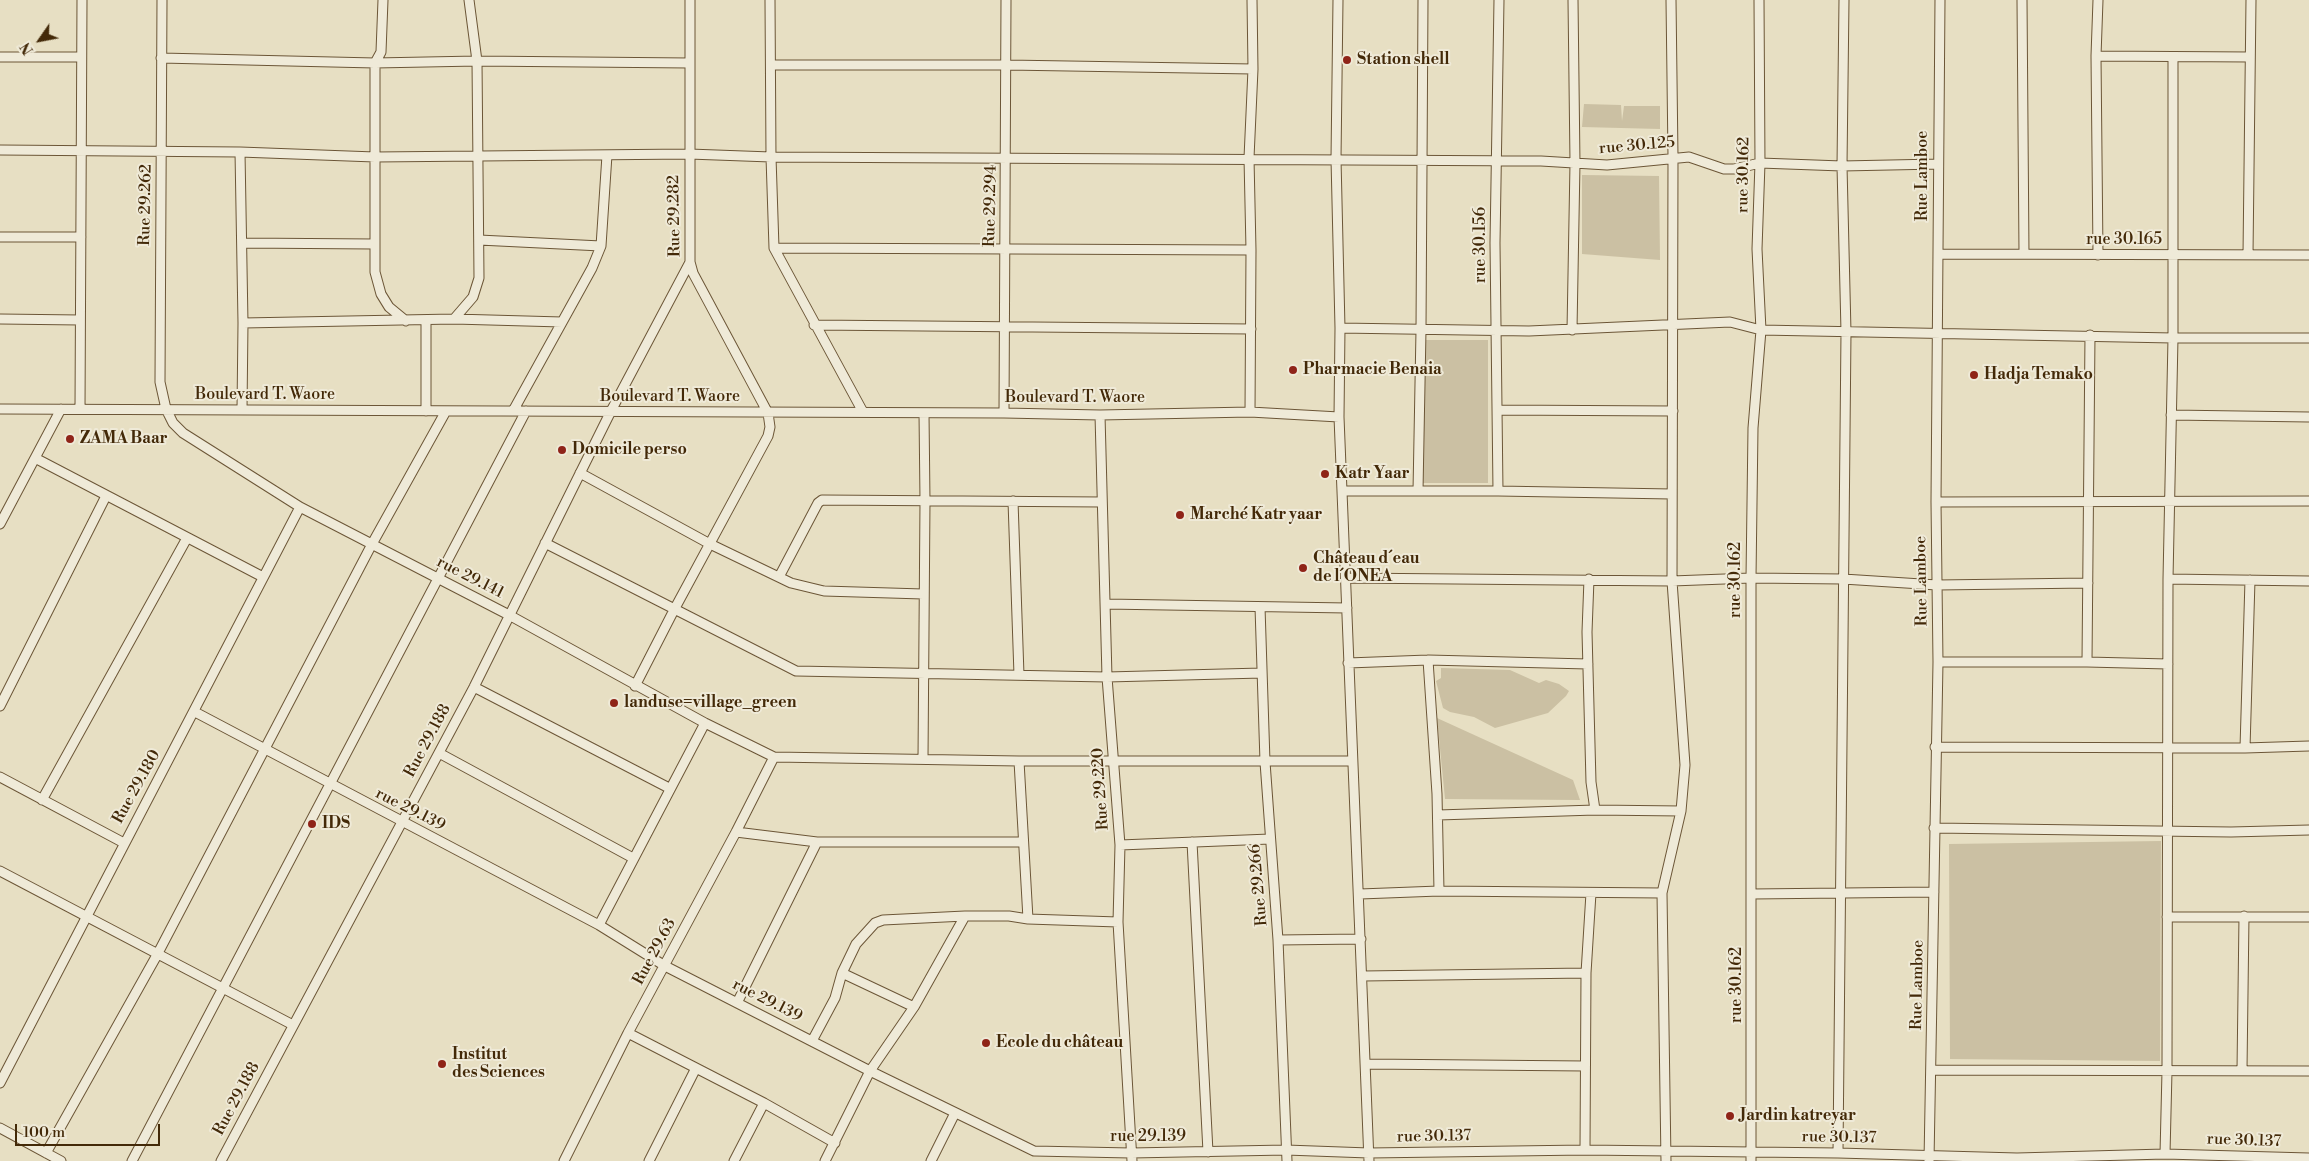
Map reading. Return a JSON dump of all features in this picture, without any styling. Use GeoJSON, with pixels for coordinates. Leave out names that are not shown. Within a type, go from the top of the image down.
{"type":"FeatureCollection","features":[{"type":"Feature","properties":{"kind":"street"},"geometry":{"type":"LineString","coordinates":[[80,409],[81,237],[79,152],[82,0]]}},
{"type":"Feature","properties":{"kind":"street","name":"Rue 29.262"},"geometry":{"type":"LineString","coordinates":[[162,0],[160,382],[166,409]]}},
{"type":"Feature","properties":{"kind":"street"},"geometry":{"type":"LineString","coordinates":[[383,0],[381,52],[375,63],[375,272],[381,294],[389,307],[406,321]]}},
{"type":"Feature","properties":{"kind":"street"},"geometry":{"type":"LineString","coordinates":[[454,319],[472,297],[479,278],[480,156],[477,61],[469,0]]}},
{"type":"Feature","properties":{"kind":"street","name":"Rue 29.282"},"geometry":{"type":"LineString","coordinates":[[690,0],[690,262],[768,413]]}},
{"type":"Feature","properties":{"kind":"street"},"geometry":{"type":"LineString","coordinates":[[770,0],[771,157],[774,248],[814,325],[863,412]]}},
{"type":"Feature","properties":{"kind":"street","name":"Rue 29.294"},"geometry":{"type":"LineString","coordinates":[[1004,413],[1006,0]]}},
{"type":"Feature","properties":{"kind":"street"},"geometry":{"type":"LineString","coordinates":[[1250,412],[1251,250],[1249,158],[1253,69],[1252,0]]}},
{"type":"Feature","properties":{"kind":"street"},"geometry":{"type":"LineString","coordinates":[[1338,0],[1336,159],[1340,328],[1339,416],[1352,761],[1360,894],[1369,1157]]}},
{"type":"Feature","properties":{"kind":"street"},"geometry":{"type":"LineString","coordinates":[[1418,491],[1422,330],[1421,161],[1423,0]]}},
{"type":"Feature","properties":{"kind":"street","name":"rue 30.156"},"geometry":{"type":"LineString","coordinates":[[1498,491],[1495,330],[1499,0]]}},
{"type":"Feature","properties":{"kind":"street"},"geometry":{"type":"LineString","coordinates":[[1572,330],[1575,164],[1573,0]]}},
{"type":"Feature","properties":{"kind":"street"},"geometry":{"type":"LineString","coordinates":[[1665,1156],[1662,893],[1681,811],[1685,765],[1672,581],[1673,157],[1671,0]]}},
{"type":"Feature","properties":{"kind":"street","name":"rue 30.162"},"geometry":{"type":"LineString","coordinates":[[1751,1156],[1751,578],[1753,428],[1760,330],[1757,249],[1760,163],[1760,0]]}},
{"type":"Feature","properties":{"kind":"street"},"geometry":{"type":"LineString","coordinates":[[1838,1153],[1846,332],[1842,166],[1844,0]]}},
{"type":"Feature","properties":{"kind":"street","name":"Rue Lamboe"},"geometry":{"type":"LineString","coordinates":[[1929,1158],[1938,662],[1936,502],[1940,0]]}},
{"type":"Feature","properties":{"kind":"street"},"geometry":{"type":"LineString","coordinates":[[2022,0],[2024,254]]}},
{"type":"Feature","properties":{"kind":"street"},"geometry":{"type":"LineString","coordinates":[[2098,0],[2096,56],[2098,255]]}},
{"type":"Feature","properties":{"kind":"street"},"geometry":{"type":"LineString","coordinates":[[2248,255],[2251,0]]}},
{"type":"Feature","properties":{"kind":"street"},"geometry":{"type":"LineString","coordinates":[[2096,56],[2250,58]]}},
{"type":"Feature","properties":{"kind":"street"},"geometry":{"type":"LineString","coordinates":[[0,57],[81,57]]}},
{"type":"Feature","properties":{"kind":"street"},"geometry":{"type":"LineString","coordinates":[[2165,1154],[2167,1071],[2168,579],[2173,338],[2173,57]]}},
{"type":"Feature","properties":{"kind":"street"},"geometry":{"type":"LineString","coordinates":[[161,58],[375,63],[477,61],[689,63]]}},
{"type":"Feature","properties":{"kind":"street"},"geometry":{"type":"LineString","coordinates":[[771,66],[1006,65],[1253,69]]}},
{"type":"Feature","properties":{"kind":"street","name":"rue 30.125"},"geometry":{"type":"LineString","coordinates":[[0,150],[240,152],[374,157],[689,154],[771,157],[1249,158],[1575,164],[1620,164],[1673,157],[1689,157],[1724,169],[1734,169],[1760,163],[1842,166],[1938,164]]}},
{"type":"Feature","properties":{"kind":"street"},"geometry":{"type":"LineString","coordinates":[[240,152],[243,324],[242,410]]}},
{"type":"Feature","properties":{"kind":"street"},"geometry":{"type":"LineString","coordinates":[[512,411],[592,268],[601,246],[607,155]]}},
{"type":"Feature","properties":{"kind":"street"},"geometry":{"type":"LineString","coordinates":[[0,237],[81,237]]}},
{"type":"Feature","properties":{"kind":"street"},"geometry":{"type":"LineString","coordinates":[[480,240],[601,246]]}},
{"type":"Feature","properties":{"kind":"street"},"geometry":{"type":"LineString","coordinates":[[242,243],[374,244]]}},
{"type":"Feature","properties":{"kind":"street"},"geometry":{"type":"LineString","coordinates":[[774,248],[1251,250]]}},
{"type":"Feature","properties":{"kind":"street","name":"rue 30.165"},"geometry":{"type":"LineString","coordinates":[[1939,254],[2309,255]]}},
{"type":"Feature","properties":{"kind":"street","name":"Rue 29.188"},"geometry":{"type":"LineString","coordinates":[[221,1161],[474,687],[508,615],[611,411],[690,262]]}},
{"type":"Feature","properties":{"kind":"street"},"geometry":{"type":"LineString","coordinates":[[0,319],[80,320]]}},
{"type":"Feature","properties":{"kind":"street"},"geometry":{"type":"LineString","coordinates":[[243,324],[454,319],[562,322]]}},
{"type":"Feature","properties":{"kind":"street"},"geometry":{"type":"LineString","coordinates":[[426,321],[426,410]]}},
{"type":"Feature","properties":{"kind":"street"},"geometry":{"type":"LineString","coordinates":[[1340,328],[1572,330],[1730,322],[1760,330],[2173,338],[2309,338]]}},
{"type":"Feature","properties":{"kind":"street"},"geometry":{"type":"LineString","coordinates":[[814,325],[1251,329]]}},
{"type":"Feature","properties":{"kind":"street"},"geometry":{"type":"LineString","coordinates":[[2087,662],[2090,501],[2090,335]]}},
{"type":"Feature","properties":{"kind":"street","name":"Boulevard T. Waore"},"geometry":{"type":"LineString","coordinates":[[0,409],[863,412],[1100,415],[1250,412],[1339,416]]}},
{"type":"Feature","properties":{"kind":"street"},"geometry":{"type":"LineString","coordinates":[[0,524],[61,409]]}},
{"type":"Feature","properties":{"kind":"street","name":"rue 29.141"},"geometry":{"type":"LineString","coordinates":[[166,409],[173,423],[183,433],[300,507],[508,615],[704,723],[774,757]]}},
{"type":"Feature","properties":{"kind":"street"},"geometry":{"type":"LineString","coordinates":[[1497,410],[1673,411]]}},
{"type":"Feature","properties":{"kind":"street"},"geometry":{"type":"LineString","coordinates":[[46,1153],[158,955],[372,544],[446,411]]}},
{"type":"Feature","properties":{"kind":"street"},"geometry":{"type":"LineString","coordinates":[[132,1161],[526,411]]}},
{"type":"Feature","properties":{"kind":"street"},"geometry":{"type":"LineString","coordinates":[[635,686],[768,436],[768,413]]}},
{"type":"Feature","properties":{"kind":"street"},"geometry":{"type":"LineString","coordinates":[[922,759],[925,501],[924,413]]}},
{"type":"Feature","properties":{"kind":"street","name":"Rue 29.220"},"geometry":{"type":"LineString","coordinates":[[1100,415],[1107,677],[1120,845],[1118,922],[1132,1157]]}},
{"type":"Feature","properties":{"kind":"street"},"geometry":{"type":"LineString","coordinates":[[2171,415],[2309,417]]}},
{"type":"Feature","properties":{"kind":"street"},"geometry":{"type":"LineString","coordinates":[[35,458],[263,577]]}},
{"type":"Feature","properties":{"kind":"street"},"geometry":{"type":"LineString","coordinates":[[580,473],[710,544],[779,577],[808,588],[824,591],[923,594]]}},
{"type":"Feature","properties":{"kind":"street"},"geometry":{"type":"LineString","coordinates":[[1343,491],[1672,494]]}},
{"type":"Feature","properties":{"kind":"street"},"geometry":{"type":"LineString","coordinates":[[0,706],[106,496]]}},
{"type":"Feature","properties":{"kind":"street"},"geometry":{"type":"LineString","coordinates":[[779,577],[820,501],[1102,502]]}},
{"type":"Feature","properties":{"kind":"street"},"geometry":{"type":"LineString","coordinates":[[1013,501],[1019,675]]}},
{"type":"Feature","properties":{"kind":"street"},"geometry":{"type":"LineString","coordinates":[[1936,502],[2309,501]]}},
{"type":"Feature","properties":{"kind":"street","name":"Rue 29.180"},"geometry":{"type":"LineString","coordinates":[[0,1083],[87,918],[124,842],[195,712],[300,507]]}},
{"type":"Feature","properties":{"kind":"street"},"geometry":{"type":"LineString","coordinates":[[42,800],[187,538]]}},
{"type":"Feature","properties":{"kind":"street"},"geometry":{"type":"LineString","coordinates":[[544,543],[796,671],[923,675],[1107,677],[1262,673]]}},
{"type":"Feature","properties":{"kind":"street"},"geometry":{"type":"LineString","coordinates":[[1346,578],[1672,581],[1751,578],[1843,579],[1937,585],[2088,583]]}},
{"type":"Feature","properties":{"kind":"street"},"geometry":{"type":"LineString","coordinates":[[1590,579],[1588,664],[1591,782],[1595,810]]}},
{"type":"Feature","properties":{"kind":"street"},"geometry":{"type":"LineString","coordinates":[[2168,579],[2309,581]]}},
{"type":"Feature","properties":{"kind":"street"},"geometry":{"type":"LineString","coordinates":[[2245,748],[2250,580]]}},
{"type":"Feature","properties":{"kind":"street"},"geometry":{"type":"LineString","coordinates":[[1106,604],[1347,608]]}},
{"type":"Feature","properties":{"kind":"street","name":"Rue 29.266"},"geometry":{"type":"LineString","coordinates":[[1260,607],[1265,762],[1278,940],[1287,1161]]}},
{"type":"Feature","properties":{"kind":"street"},"geometry":{"type":"LineString","coordinates":[[1348,663],[1428,660],[1588,664]]}},
{"type":"Feature","properties":{"kind":"street"},"geometry":{"type":"LineString","coordinates":[[1428,660],[1438,815],[1439,891]]}},
{"type":"Feature","properties":{"kind":"street"},"geometry":{"type":"LineString","coordinates":[[1938,662],[2168,664]]}},
{"type":"Feature","properties":{"kind":"street"},"geometry":{"type":"LineString","coordinates":[[474,687],[670,788]]}},
{"type":"Feature","properties":{"kind":"street","name":"rue 29.139"},"geometry":{"type":"LineString","coordinates":[[195,712],[599,925],[665,966],[1034,1152],[1132,1157],[1208,1152],[1286,1150],[1369,1157]]}},
{"type":"Feature","properties":{"kind":"street"},"geometry":{"type":"LineString","coordinates":[[599,925],[704,723]]}},
{"type":"Feature","properties":{"kind":"street"},"geometry":{"type":"LineString","coordinates":[[1936,746],[2245,748],[2309,746]]}},
{"type":"Feature","properties":{"kind":"street"},"geometry":{"type":"LineString","coordinates":[[439,753],[633,858]]}},
{"type":"Feature","properties":{"kind":"street"},"geometry":{"type":"LineString","coordinates":[[774,757],[1019,761],[1352,761]]}},
{"type":"Feature","properties":{"kind":"street","name":"Rue 29.63"},"geometry":{"type":"LineString","coordinates":[[564,1161],[628,1033],[774,757]]}},
{"type":"Feature","properties":{"kind":"street"},"geometry":{"type":"LineString","coordinates":[[1019,761],[1028,919]]}},
{"type":"Feature","properties":{"kind":"street"},"geometry":{"type":"LineString","coordinates":[[0,777],[124,842]]}},
{"type":"Feature","properties":{"kind":"street"},"geometry":{"type":"LineString","coordinates":[[1438,815],[1595,810],[1681,811]]}},
{"type":"Feature","properties":{"kind":"street"},"geometry":{"type":"LineString","coordinates":[[1934,828],[2168,829],[2232,832],[2309,830]]}},
{"type":"Feature","properties":{"kind":"street"},"geometry":{"type":"LineString","coordinates":[[736,832],[817,842],[1023,842]]}},
{"type":"Feature","properties":{"kind":"street"},"geometry":{"type":"LineString","coordinates":[[1120,845],[1270,839]]}},
{"type":"Feature","properties":{"kind":"street"},"geometry":{"type":"LineString","coordinates":[[737,1003],[817,842]]}},
{"type":"Feature","properties":{"kind":"street"},"geometry":{"type":"LineString","coordinates":[[1192,842],[1208,1152]]}},
{"type":"Feature","properties":{"kind":"street"},"geometry":{"type":"LineString","coordinates":[[0,882],[2,872],[293,1024]]}},
{"type":"Feature","properties":{"kind":"street"},"geometry":{"type":"LineString","coordinates":[[1360,894],[1439,891],[1662,893]]}},
{"type":"Feature","properties":{"kind":"street"},"geometry":{"type":"LineString","coordinates":[[1752,894],[1934,892]]}},
{"type":"Feature","properties":{"kind":"street"},"geometry":{"type":"LineString","coordinates":[[1585,1150],[1586,973],[1591,893]]}},
{"type":"Feature","properties":{"kind":"street"},"geometry":{"type":"LineString","coordinates":[[825,1161],[870,1071],[914,1007],[965,916]]}},
{"type":"Feature","properties":{"kind":"street"},"geometry":{"type":"LineString","coordinates":[[812,1041],[835,998],[842,973],[856,944],[875,923],[883,920],[965,916],[1010,916],[1028,919],[1118,922]]}},
{"type":"Feature","properties":{"kind":"street"},"geometry":{"type":"LineString","coordinates":[[2242,1070],[2244,916]]}},
{"type":"Feature","properties":{"kind":"street"},"geometry":{"type":"LineString","coordinates":[[2167,917],[2309,916]]}},
{"type":"Feature","properties":{"kind":"street"},"geometry":{"type":"LineString","coordinates":[[1278,940],[1361,939]]}},
{"type":"Feature","properties":{"kind":"street"},"geometry":{"type":"LineString","coordinates":[[842,973],[914,1007]]}},
{"type":"Feature","properties":{"kind":"street"},"geometry":{"type":"LineString","coordinates":[[1363,976],[1586,973]]}},
{"type":"Feature","properties":{"kind":"street"},"geometry":{"type":"LineString","coordinates":[[628,1033],[764,1103],[834,1143]]}},
{"type":"Feature","properties":{"kind":"street"},"geometry":{"type":"LineString","coordinates":[[1366,1064],[1585,1066]]}},
{"type":"Feature","properties":{"kind":"street"},"geometry":{"type":"LineString","coordinates":[[649,1161],[696,1068]]}},
{"type":"Feature","properties":{"kind":"street"},"geometry":{"type":"LineString","coordinates":[[1932,1070],[2309,1071]]}},
{"type":"Feature","properties":{"kind":"street"},"geometry":{"type":"LineString","coordinates":[[734,1161],[764,1103]]}},
{"type":"Feature","properties":{"kind":"street"},"geometry":{"type":"LineString","coordinates":[[931,1161],[955,1113]]}},
{"type":"Feature","properties":{"kind":"street"},"geometry":{"type":"LineString","coordinates":[[0,1128],[61,1161]]}},
{"type":"Feature","properties":{"kind":"street","name":"rue 30.137"},"geometry":{"type":"LineString","coordinates":[[1369,1157],[1585,1150],[1665,1156],[1838,1153],[2016,1160],[2165,1154],[2306,1159]]}},
{"type":"Feature","properties":{"kind":"street"},"geometry":{"type":"LineString","coordinates":[[1029,1161],[1034,1152]]}},
{"type":"Feature","properties":{"kind":"shaded area"},"geometry":{"type":"Polygon","coordinates":[[[1584,104],[1621,105],[1622,121],[1624,106],[1660,106],[1660,129],[1582,127],[1584,104]]]}},
{"type":"Feature","properties":{"kind":"shaded area"},"geometry":{"type":"Polygon","coordinates":[[[1582,175],[1659,176],[1660,260],[1582,254],[1582,175]]]}},
{"type":"Feature","properties":{"kind":"shaded area"},"geometry":{"type":"Polygon","coordinates":[[[1426,340],[1488,340],[1488,483],[1420,483],[1426,340]]]}},
{"type":"Feature","properties":{"kind":"shaded area"},"geometry":{"type":"Polygon","coordinates":[[[1441,668],[1510,670],[1539,683],[1546,680],[1559,684],[1569,691],[1548,713],[1495,728],[1474,717],[1450,712],[1443,708],[1436,681],[1441,678],[1441,668]]]}},
{"type":"Feature","properties":{"kind":"shaded area"},"geometry":{"type":"Polygon","coordinates":[[[1437,718],[1573,780],[1580,800],[1445,799],[1437,718]]]}},
{"type":"Feature","properties":{"kind":"shaded area"},"geometry":{"type":"Polygon","coordinates":[[[2161,841],[2160,1061],[1950,1059],[1949,844],[2161,841]]]}},
{"type":"Feature","properties":{"kind":"place","name":"Station shell"},"geometry":{"type":"Point","coordinates":[1347,60]}},
{"type":"Feature","properties":{"kind":"place","name":"Pharmacie Benaia"},"geometry":{"type":"Point","coordinates":[1293,370]}},
{"type":"Feature","properties":{"kind":"place","name":"Hadja Temako"},"geometry":{"type":"Point","coordinates":[1974,375]}},
{"type":"Feature","properties":{"kind":"place","name":"ZAMA Baar"},"geometry":{"type":"Point","coordinates":[70,439]}},
{"type":"Feature","properties":{"kind":"place","name":"Domicile perso"},"geometry":{"type":"Point","coordinates":[562,450]}},
{"type":"Feature","properties":{"kind":"place","name":"Katr Yaar"},"geometry":{"type":"Point","coordinates":[1325,474]}},
{"type":"Feature","properties":{"kind":"place","name":"Marché Katr yaar"},"geometry":{"type":"Point","coordinates":[1180,515]}},
{"type":"Feature","properties":{"kind":"place","name":"Château d´eau de l´ONEA"},"geometry":{"type":"Point","coordinates":[1303,568]}},
{"type":"Feature","properties":{"kind":"place","name":"landuse=village_green"},"geometry":{"type":"Point","coordinates":[614,703]}},
{"type":"Feature","properties":{"kind":"place","name":"IDS"},"geometry":{"type":"Point","coordinates":[312,824]}},
{"type":"Feature","properties":{"kind":"place","name":"Ecole du château"},"geometry":{"type":"Point","coordinates":[986,1043]}},
{"type":"Feature","properties":{"kind":"place","name":"Institut des Sciences"},"geometry":{"type":"Point","coordinates":[442,1064]}},
{"type":"Feature","properties":{"kind":"place","name":"Jardin katreyar"},"geometry":{"type":"Point","coordinates":[1730,1116]}}]}
